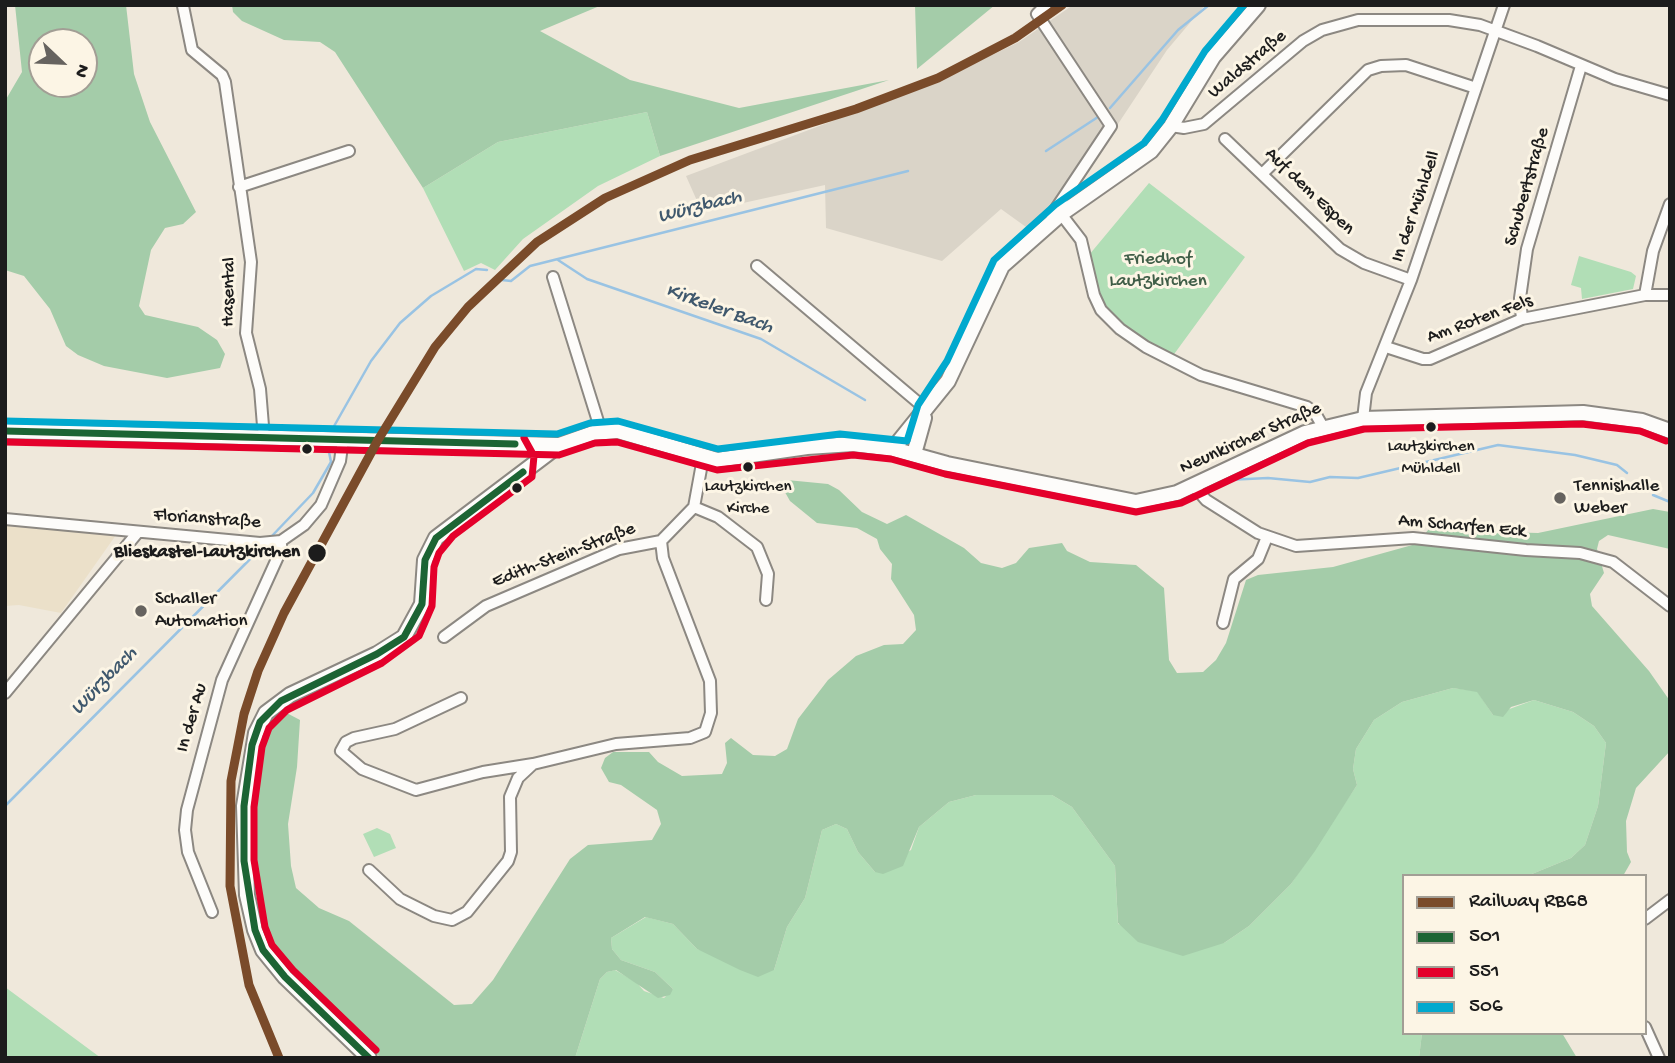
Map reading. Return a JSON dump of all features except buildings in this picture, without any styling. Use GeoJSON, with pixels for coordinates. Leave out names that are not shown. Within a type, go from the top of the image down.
{"type":"FeatureCollection","features":[{"type":"Feature","properties":{"kind":"main road"},"geometry":{"type":"LineString","coordinates":[[893,449],[927,410],[956,366],[1002,266],[1056,218],[1151,152],[1213,57],[1258,5]]}},
{"type":"Feature","properties":{"kind":"main road"},"geometry":{"type":"LineString","coordinates":[[914,454],[927,410]]}},
{"type":"Feature","properties":{"kind":"main road","name":"Neunkircher Straße"},"geometry":{"type":"LineString","coordinates":[[601,431],[634,434],[703,458],[734,460],[840,444],[893,449],[1136,502],[1161,498],[1323,427],[1363,419],[1583,412],[1642,421],[1670,431]]}},
{"type":"Feature","properties":{"kind":"main road"},"geometry":{"type":"LineString","coordinates":[[5,431],[559,445]]}},
{"type":"Feature","properties":{"kind":"main road"},"geometry":{"type":"LineString","coordinates":[[369,1058],[279,970],[263,950],[253,923],[244,861],[247,770],[256,733],[274,706],[306,686],[377,654],[404,637],[422,604],[425,560],[436,538],[559,445],[601,431]]}},
{"type":"Feature","properties":{"kind":"main road"},"geometry":{"type":"LineString","coordinates":[[515,444],[524,458],[523,472]]}},
{"type":"Feature","properties":{"kind":"street"},"geometry":{"type":"LineString","coordinates":[[1046,5],[1037,14],[1105,113],[1111,127],[1055,210],[1056,218],[1081,240],[1094,295],[1101,310],[1120,329],[1146,347],[1201,375],[1307,407],[1315,413],[1323,427]]}},
{"type":"Feature","properties":{"kind":"street"},"geometry":{"type":"LineString","coordinates":[[1375,5],[1375,19]]}},
{"type":"Feature","properties":{"kind":"street","name":"In der Mühldell"},"geometry":{"type":"LineString","coordinates":[[1363,419],[1366,393],[1387,346],[1411,280],[1504,5]]}},
{"type":"Feature","properties":{"kind":"street","name":"Hasental"},"geometry":{"type":"LineString","coordinates":[[183,6],[192,50],[222,75],[225,82],[251,262],[246,333],[260,389],[264,438]]}},
{"type":"Feature","properties":{"kind":"street","name":"Waldstraße"},"geometry":{"type":"LineString","coordinates":[[1171,125],[1184,128],[1204,124],[1282,58],[1322,30],[1340,23],[1375,19],[1449,20],[1496,30],[1615,79],[1670,95]]}},
{"type":"Feature","properties":{"kind":"street"},"geometry":{"type":"LineString","coordinates":[[1263,173],[1368,70],[1381,65],[1406,65],[1476,88]]}},
{"type":"Feature","properties":{"kind":"street","name":"Schubertstraße"},"geometry":{"type":"LineString","coordinates":[[1522,319],[1521,286],[1527,250],[1581,66]]}},
{"type":"Feature","properties":{"kind":"street","name":"Auf dem Espen"},"geometry":{"type":"LineString","coordinates":[[1225,139],[1346,253],[1411,280]]}},
{"type":"Feature","properties":{"kind":"street"},"geometry":{"type":"LineString","coordinates":[[239,187],[349,151]]}},
{"type":"Feature","properties":{"kind":"street"},"geometry":{"type":"LineString","coordinates":[[1645,295],[1645,280],[1670,204]]}},
{"type":"Feature","properties":{"kind":"street"},"geometry":{"type":"LineString","coordinates":[[757,266],[927,410]]}},
{"type":"Feature","properties":{"kind":"street"},"geometry":{"type":"LineString","coordinates":[[553,278],[601,431]]}},
{"type":"Feature","properties":{"kind":"street","name":"Am Roten Fels"},"geometry":{"type":"LineString","coordinates":[[1387,346],[1430,359],[1522,319],[1645,295],[1670,295]]}},
{"type":"Feature","properties":{"kind":"street","name":"Florianstraße"},"geometry":{"type":"LineString","coordinates":[[5,519],[271,542],[304,525],[321,505],[340,461],[343,439]]}},
{"type":"Feature","properties":{"kind":"street"},"geometry":{"type":"LineString","coordinates":[[703,458],[694,507],[718,517],[757,547],[768,574],[766,600]]}},
{"type":"Feature","properties":{"kind":"street","name":"Am Scharfen Eck"},"geometry":{"type":"LineString","coordinates":[[1193,485],[1206,499],[1267,537],[1309,547],[1396,537],[1580,553],[1613,562],[1670,606]]}},
{"type":"Feature","properties":{"kind":"street","name":"Edith-Stein-Straße"},"geometry":{"type":"LineString","coordinates":[[444,637],[477,611],[498,600],[619,549],[661,541],[694,507]]}},
{"type":"Feature","properties":{"kind":"street"},"geometry":{"type":"LineString","coordinates":[[5,692],[138,532]]}},
{"type":"Feature","properties":{"kind":"street"},"geometry":{"type":"LineString","coordinates":[[1223,623],[1234,579],[1258,559],[1267,537]]}},
{"type":"Feature","properties":{"kind":"street"},"geometry":{"type":"LineString","coordinates":[[461,698],[396,729],[354,738],[346,742],[341,751],[362,769],[416,790],[483,772],[533,764],[615,744],[690,738],[705,732],[711,713],[710,681],[663,558],[661,541]]}},
{"type":"Feature","properties":{"kind":"street","name":"In der Au"},"geometry":{"type":"LineString","coordinates":[[212,912],[188,852],[185,830],[187,810],[222,680],[281,550],[271,542]]}},
{"type":"Feature","properties":{"kind":"street"},"geometry":{"type":"LineString","coordinates":[[369,870],[400,899],[434,916],[452,920],[467,912],[503,869],[511,852],[510,797],[518,778],[533,764]]}},
{"type":"Feature","properties":{"kind":"street"},"geometry":{"type":"LineString","coordinates":[[1647,917],[1670,900]]}},
{"type":"Feature","properties":{"kind":"street"},"geometry":{"type":"LineString","coordinates":[[1647,1031],[1659,1058]]}},
{"type":"Feature","properties":{"kind":"shaded area"},"geometry":{"type":"Polygon","coordinates":[[[1073,5],[1205,5],[1167,50],[1063,207],[1033,232],[1001,209],[942,261],[826,228],[825,185],[702,212],[686,176],[934,83],[1019,42],[1073,5]]]}},
{"type":"Feature","properties":{"kind":"shaded area"},"geometry":{"type":"Polygon","coordinates":[[[5,525],[116,535],[61,613],[19,605],[5,606],[5,525]]]}},
{"type":"Feature","properties":{"kind":"green space"},"geometry":{"type":"Polygon","coordinates":[[[15,5],[126,5],[134,74],[150,122],[196,212],[183,224],[165,228],[151,250],[139,306],[145,315],[198,327],[217,340],[225,354],[220,368],[167,378],[104,366],[78,355],[66,346],[50,309],[24,276],[5,270],[5,101],[22,72],[15,5]]]}},
{"type":"Feature","properties":{"kind":"green space"},"geometry":{"type":"Polygon","coordinates":[[[232,5],[602,5],[540,31],[630,80],[739,108],[889,80],[660,156],[647,112],[498,142],[423,188],[335,52],[320,42],[284,40],[242,21],[233,12],[232,5]]]}},
{"type":"Feature","properties":{"kind":"green space"},"geometry":{"type":"Polygon","coordinates":[[[915,5],[995,5],[917,69],[915,5]]]}},
{"type":"Feature","properties":{"kind":"green space"},"geometry":{"type":"Polygon","coordinates":[[[647,112],[660,156],[598,186],[523,239],[495,270],[481,263],[464,271],[423,188],[498,142],[647,112]]]}},
{"type":"Feature","properties":{"kind":"green space","name":"Friedhof Lautzkirchen"},"geometry":{"type":"Polygon","coordinates":[[[1149,183],[1245,257],[1172,357],[1112,316],[1102,301],[1089,255],[1149,183]]]}},
{"type":"Feature","properties":{"kind":"green space"},"geometry":{"type":"Polygon","coordinates":[[[1579,256],[1631,272],[1636,276],[1633,289],[1582,299],[1581,288],[1571,285],[1579,256]]]}},
{"type":"Feature","properties":{"kind":"green space"},"geometry":{"type":"Polygon","coordinates":[[[787,480],[828,484],[839,490],[862,512],[887,524],[906,515],[964,548],[981,563],[1002,568],[1016,563],[1029,548],[1062,543],[1067,551],[1090,562],[1136,565],[1164,588],[1169,660],[1177,673],[1203,672],[1216,660],[1226,643],[1246,580],[1258,575],[1333,567],[1416,544],[1429,529],[1472,523],[1503,532],[1538,533],[1653,509],[1670,512],[1670,549],[1608,535],[1599,541],[1597,549],[1604,573],[1590,594],[1592,606],[1649,671],[1670,701],[1670,751],[1636,788],[1626,821],[1627,852],[1631,862],[1624,874],[1532,874],[1571,858],[1585,845],[1598,806],[1606,743],[1594,726],[1573,712],[1534,700],[1511,707],[1503,717],[1493,715],[1477,692],[1453,688],[1402,702],[1374,720],[1356,749],[1353,769],[1357,785],[1315,851],[1291,884],[1249,926],[1224,943],[1183,956],[1138,942],[1118,923],[1115,866],[1072,807],[1052,795],[976,795],[949,802],[919,827],[903,866],[883,874],[875,872],[858,852],[847,829],[836,824],[822,830],[805,898],[787,927],[774,970],[758,977],[697,949],[673,924],[645,917],[611,938],[612,949],[621,960],[655,972],[673,989],[670,995],[658,998],[616,970],[607,972],[600,979],[575,1058],[381,1058],[294,977],[262,927],[252,853],[256,779],[265,734],[281,710],[300,720],[297,767],[288,824],[291,866],[296,888],[319,908],[349,921],[454,1005],[472,1004],[493,980],[570,859],[588,845],[652,840],[661,824],[657,810],[621,785],[609,782],[601,768],[605,758],[613,752],[649,752],[658,762],[682,776],[722,774],[727,763],[725,743],[731,738],[753,755],[775,756],[787,749],[798,719],[828,680],[856,656],[884,645],[903,644],[916,630],[914,615],[891,579],[892,564],[880,549],[877,539],[857,528],[817,523],[790,501],[782,487],[787,480]]]}},
{"type":"Feature","properties":{"kind":"green space"},"geometry":{"type":"Polygon","coordinates":[[[1453,688],[1477,691],[1493,715],[1534,700],[1573,712],[1594,726],[1606,743],[1598,806],[1585,845],[1571,858],[1532,874],[1402,874],[1402,1035],[1422,1035],[1419,1058],[575,1058],[600,979],[607,972],[615,970],[636,982],[644,991],[664,998],[673,989],[655,972],[621,960],[612,949],[611,938],[646,917],[673,924],[697,949],[774,970],[787,927],[805,898],[822,830],[836,824],[847,829],[858,852],[875,872],[911,850],[919,827],[949,802],[976,795],[1052,795],[1072,807],[1115,866],[1118,924],[1224,943],[1249,926],[1291,884],[1357,785],[1353,769],[1356,749],[1374,720],[1402,702],[1453,688]]]}},
{"type":"Feature","properties":{"kind":"green space"},"geometry":{"type":"Polygon","coordinates":[[[377,828],[390,834],[396,848],[374,857],[363,834],[377,828]]]}},
{"type":"Feature","properties":{"kind":"green space"},"geometry":{"type":"Polygon","coordinates":[[[5,987],[101,1058],[5,1058],[5,987]]]}},
{"type":"Feature","properties":{"kind":"green space"},"geometry":{"type":"Polygon","coordinates":[[[1422,1035],[1563,1035],[1577,1058],[1419,1058],[1422,1035]]]}},
{"type":"Feature","properties":{"kind":"waterway","name":"Würzbach"},"geometry":{"type":"LineString","coordinates":[[1110,108],[1178,30],[1209,5]]}},
{"type":"Feature","properties":{"kind":"waterway","name":"Würzbach"},"geometry":{"type":"LineString","coordinates":[[1046,151],[1101,115]]}},
{"type":"Feature","properties":{"kind":"waterway","name":"Würzbach"},"geometry":{"type":"LineString","coordinates":[[502,280],[511,281],[530,266],[908,171]]}},
{"type":"Feature","properties":{"kind":"waterway","name":"Kirkeler Bach"},"geometry":{"type":"LineString","coordinates":[[558,260],[587,279],[761,339],[865,400]]}},
{"type":"Feature","properties":{"kind":"waterway","name":"Würzbach"},"geometry":{"type":"LineString","coordinates":[[333,428],[371,361],[400,323],[431,296],[476,269],[487,270]]}},
{"type":"Feature","properties":{"kind":"waterway","name":"Kirkeler Bach"},"geometry":{"type":"LineString","coordinates":[[1226,480],[1268,478],[1310,482],[1330,477],[1358,478],[1498,445],[1575,455],[1617,465],[1627,473]]}},
{"type":"Feature","properties":{"kind":"waterway","name":"Würzbach"},"geometry":{"type":"LineString","coordinates":[[270,538],[313,493],[331,462],[329,452]]}},
{"type":"Feature","properties":{"kind":"waterway","name":"Kirkeler Bach"},"geometry":{"type":"LineString","coordinates":[[1653,495],[1670,502]]}},
{"type":"Feature","properties":{"kind":"waterway","name":"Würzbach"},"geometry":{"type":"LineString","coordinates":[[5,806],[263,546]]}},
{"type":"Feature","properties":{"kind":"rail line","name":"RB68"},"geometry":{"type":"LineString","coordinates":[[279,1058],[249,985],[230,886],[231,781],[244,714],[258,671],[284,613],[378,440],[435,347],[468,307],[537,242],[605,198],[690,160],[856,109],[938,78],[1015,38],[1062,5]]}},
{"type":"Feature","properties":{"kind":"transit line","name":"506"},"geometry":{"type":"LineString","coordinates":[[5,421],[557,434],[590,423],[618,421],[718,449],[840,434],[907,441],[918,405],[947,361],[994,260],[1055,205],[1144,143],[1162,120],[1205,51],[1244,5]]}},
{"type":"Feature","properties":{"kind":"transit line","name":"551"},"geometry":{"type":"LineString","coordinates":[[5,442],[559,455],[595,443],[617,442],[717,470],[853,455],[891,459],[945,474],[1136,512],[1181,503],[1308,443],[1364,429],[1582,424],[1640,431],[1666,441]]}},
{"type":"Feature","properties":{"kind":"transit line","name":"501"},"geometry":{"type":"LineString","coordinates":[[5,431],[515,444]]}},
{"type":"Feature","properties":{"kind":"transit line","name":"551"},"geometry":{"type":"LineString","coordinates":[[376,1050],[293,970],[272,945],[265,927],[254,860],[254,807],[262,747],[269,728],[287,710],[382,663],[419,636],[432,606],[434,567],[439,553],[453,536],[532,477],[534,456],[524,438]]}},
{"type":"Feature","properties":{"kind":"transit line","name":"501"},"geometry":{"type":"LineString","coordinates":[[369,1058],[285,977],[263,950],[255,930],[244,861],[244,806],[252,745],[260,722],[281,701],[377,654],[404,637],[422,604],[425,560],[436,538],[523,472]]}},
{"type":"Feature","properties":{"kind":"place","name":"Lautzkirchen Mühldell"},"geometry":{"type":"Point","coordinates":[1431,427]}},
{"type":"Feature","properties":{"kind":"place","name":"Lautzkirchen Kirche"},"geometry":{"type":"Point","coordinates":[748,467]}},
{"type":"Feature","properties":{"kind":"place","name":"Tennishalle Weber"},"geometry":{"type":"Point","coordinates":[1560,498]}},
{"type":"Feature","properties":{"kind":"place","name":"Blieskastel-Lautzkirchen"},"geometry":{"type":"Point","coordinates":[317,553]}},
{"type":"Feature","properties":{"kind":"place","name":"Schaller Automation"},"geometry":{"type":"Point","coordinates":[141,611]}}]}
